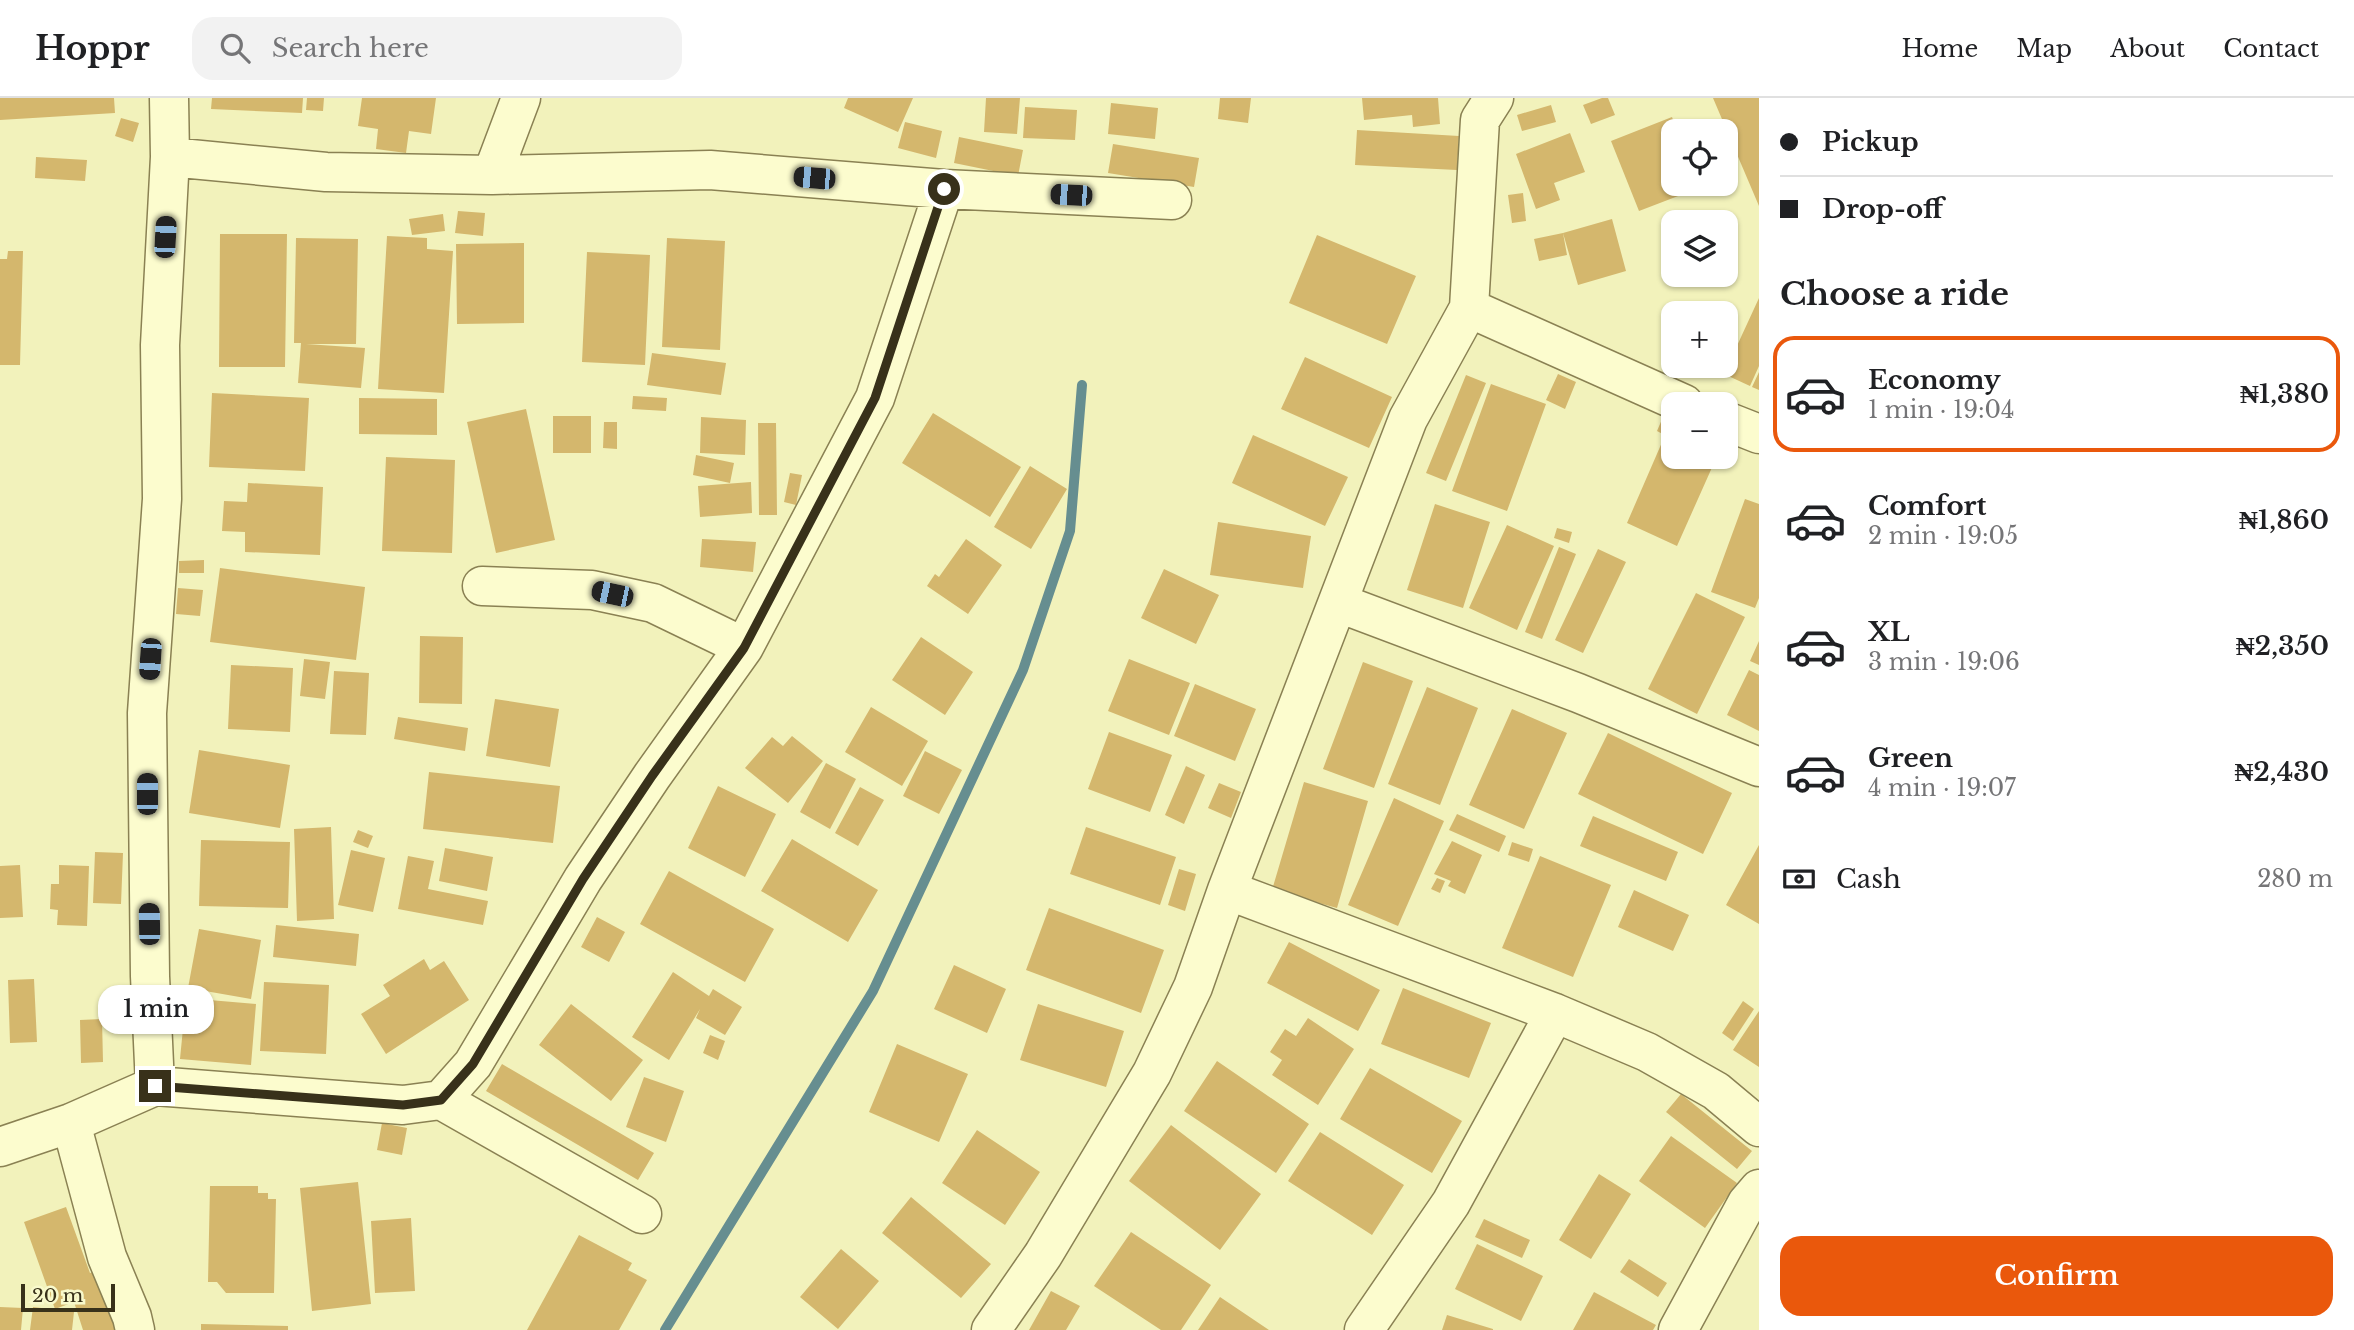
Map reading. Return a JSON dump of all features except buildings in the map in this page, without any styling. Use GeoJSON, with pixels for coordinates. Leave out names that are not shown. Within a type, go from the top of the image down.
{"type":"FeatureCollection","features":[{"type":"Feature","properties":{"kind":"street"},"geometry":{"type":"LineString","coordinates":[[155,1086],[150,963],[147,713],[162,499],[160,345],[170,157],[169,98]]}},
{"type":"Feature","properties":{"kind":"street"},"geometry":{"type":"LineString","coordinates":[[492,174],[521,98]]}},
{"type":"Feature","properties":{"kind":"street"},"geometry":{"type":"LineString","coordinates":[[991,1330],[1043,1255],[1152,1073],[1193,987],[1227,890],[1408,419],[1469,308],[1480,120],[1494,98]]}},
{"type":"Feature","properties":{"kind":"street"},"geometry":{"type":"LineString","coordinates":[[170,157],[326,172],[492,174],[710,170],[944,189],[1172,200]]}},
{"type":"Feature","properties":{"kind":"street"},"geometry":{"type":"LineString","coordinates":[[441,1100],[473,1064],[591,867],[652,776],[744,648],[875,398],[944,189]]}},
{"type":"Feature","properties":{"kind":"street"},"geometry":{"type":"LineString","coordinates":[[1469,308],[1661,394]]}},
{"type":"Feature","properties":{"kind":"street"},"geometry":{"type":"LineString","coordinates":[[1738,426],[1759,434]]}},
{"type":"Feature","properties":{"kind":"street"},"geometry":{"type":"LineString","coordinates":[[482,586],[592,590],[653,603],[744,648]]}},
{"type":"Feature","properties":{"kind":"street"},"geometry":{"type":"LineString","coordinates":[[1339,603],[1578,694],[1759,767]]}},
{"type":"Feature","properties":{"kind":"street"},"geometry":{"type":"LineString","coordinates":[[1227,890],[1555,1013],[1647,1052],[1716,1091],[1759,1127]]}},
{"type":"Feature","properties":{"kind":"street"},"geometry":{"type":"LineString","coordinates":[[1364,1330],[1451,1203],[1555,1013]]}},
{"type":"Feature","properties":{"kind":"street"},"geometry":{"type":"LineString","coordinates":[[0,1147],[71,1123],[155,1086],[403,1105],[441,1100],[642,1214]]}},
{"type":"Feature","properties":{"kind":"street"},"geometry":{"type":"LineString","coordinates":[[71,1123],[107,1257],[135,1330]]}},
{"type":"Feature","properties":{"kind":"street"},"geometry":{"type":"LineString","coordinates":[[1678,1330],[1747,1203],[1759,1189]]}},
{"type":"Feature","properties":{"kind":"waterway"},"geometry":{"type":"LineString","coordinates":[[665,1330],[873,991],[1023,670],[1070,531],[1082,385]]}},
{"type":"Feature","properties":{"kind":"route"},"geometry":{"type":"LineString","coordinates":[[155,1086],[403,1105],[441,1100],[461,1078],[473,1064],[583,879],[652,776],[744,648],[827,485],[875,398],[944,189]]}}]}
